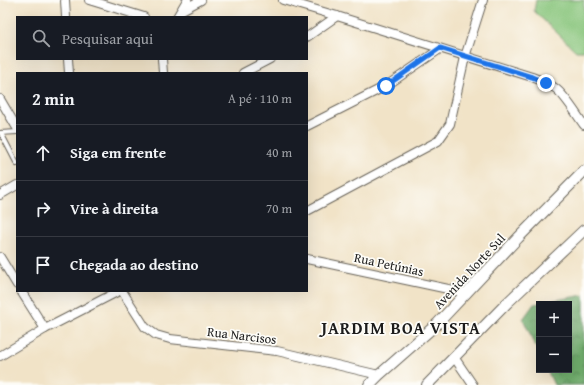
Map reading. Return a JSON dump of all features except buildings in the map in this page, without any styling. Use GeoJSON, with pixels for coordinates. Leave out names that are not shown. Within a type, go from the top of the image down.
{"type":"FeatureCollection","features":[{"type":"Feature","properties":{"kind":"street"},"geometry":{"type":"LineString","coordinates":[[65,0],[66,16]]}},
{"type":"Feature","properties":{"kind":"street"},"geometry":{"type":"LineString","coordinates":[[88,0],[141,16]]}},
{"type":"Feature","properties":{"kind":"street"},"geometry":{"type":"LineString","coordinates":[[178,16],[187,0]]}},
{"type":"Feature","properties":{"kind":"street"},"geometry":{"type":"LineString","coordinates":[[182,10],[201,0]]}},
{"type":"Feature","properties":{"kind":"street"},"geometry":{"type":"LineString","coordinates":[[283,0],[532,77],[554,87],[560,92],[584,125]]}},
{"type":"Feature","properties":{"kind":"street"},"geometry":{"type":"LineString","coordinates":[[308,210],[438,141],[450,124],[465,57],[483,0]]}},
{"type":"Feature","properties":{"kind":"street"},"geometry":{"type":"LineString","coordinates":[[308,37],[337,16]]}},
{"type":"Feature","properties":{"kind":"street"},"geometry":{"type":"LineString","coordinates":[[308,125],[386,86],[440,48]]}},
{"type":"Feature","properties":{"kind":"street"},"geometry":{"type":"LineString","coordinates":[[68,60],[69,72]]}},
{"type":"Feature","properties":{"kind":"street"},"geometry":{"type":"LineString","coordinates":[[162,60],[163,72]]}},
{"type":"Feature","properties":{"kind":"street"},"geometry":{"type":"LineString","coordinates":[[245,72],[268,60]]}},
{"type":"Feature","properties":{"kind":"street"},"geometry":{"type":"LineString","coordinates":[[0,99],[16,126]]}},
{"type":"Feature","properties":{"kind":"street","name":"Avenida Norte Sul"},"geometry":{"type":"LineString","coordinates":[[369,385],[437,324],[584,171]]}},
{"type":"Feature","properties":{"kind":"street"},"geometry":{"type":"LineString","coordinates":[[0,195],[16,186]]}},
{"type":"Feature","properties":{"kind":"street"},"geometry":{"type":"LineString","coordinates":[[428,385],[507,303],[584,230]]}},
{"type":"Feature","properties":{"kind":"street"},"geometry":{"type":"LineString","coordinates":[[0,257],[16,283]]}},
{"type":"Feature","properties":{"kind":"street","name":"Rua Petúnias"},"geometry":{"type":"LineString","coordinates":[[308,259],[467,293]]}},
{"type":"Feature","properties":{"kind":"street"},"geometry":{"type":"LineString","coordinates":[[22,292],[45,330]]}},
{"type":"Feature","properties":{"kind":"street"},"geometry":{"type":"LineString","coordinates":[[0,356],[45,330],[117,292]]}},
{"type":"Feature","properties":{"kind":"street","name":"Rua Narcisos"},"geometry":{"type":"LineString","coordinates":[[123,292],[145,327],[156,335],[170,339],[277,352],[379,375]]}},
{"type":"Feature","properties":{"kind":"street"},"geometry":{"type":"LineString","coordinates":[[454,357],[473,385]]}},
{"type":"Feature","properties":{"kind":"lane"},"geometry":{"type":"LineString","coordinates":[[16,132],[1,133],[16,162]]}},
{"type":"Feature","properties":{"kind":"green space"},"geometry":{"type":"Polygon","coordinates":[[[536,0],[584,0],[584,51],[576,51],[534,11],[536,0]]]}},
{"type":"Feature","properties":{"kind":"green space"},"geometry":{"type":"Polygon","coordinates":[[[584,295],[584,385],[554,385],[548,373],[572,373],[572,301],[551,301],[584,295]]]}},
{"type":"Feature","properties":{"kind":"green space"},"geometry":{"type":"Polygon","coordinates":[[[534,304],[536,304],[536,347],[523,319],[534,304]]]}},
{"type":"Feature","properties":{"kind":"district","name":"JARDIM BOA VISTA"},"geometry":{"type":"Point","coordinates":[401,328]}},
{"type":"Feature","properties":{"kind":"route"},"geometry":{"type":"LineString","coordinates":[[386,86],[440,48],[532,77],[546,83]]}}]}
